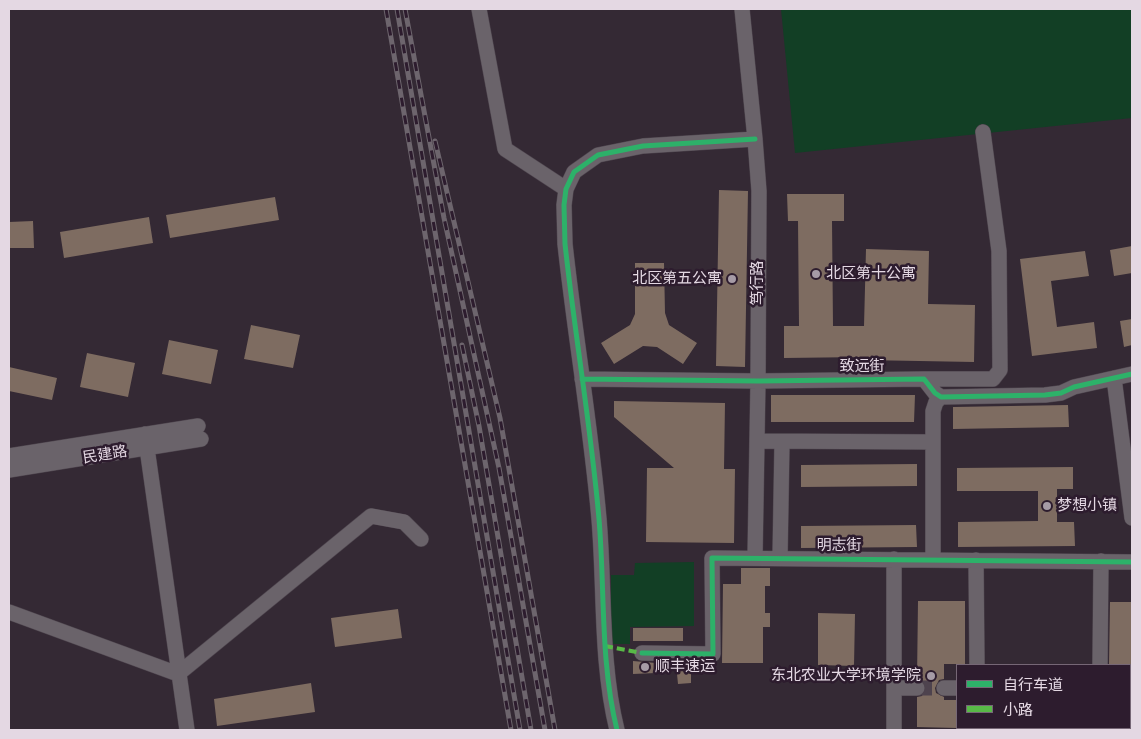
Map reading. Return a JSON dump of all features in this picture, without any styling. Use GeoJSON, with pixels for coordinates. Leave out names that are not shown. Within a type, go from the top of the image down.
{"type":"FeatureCollection","features":[{"type":"Feature","properties":{"kind":"street"},"geometry":{"type":"LineString","coordinates":[[479,9],[505,148],[566,189]]}},
{"type":"Feature","properties":{"kind":"street","name":"笃行路"},"geometry":{"type":"LineString","coordinates":[[742,9],[759,191],[755,558]]}},
{"type":"Feature","properties":{"kind":"street","name":"致远街"},"geometry":{"type":"LineString","coordinates":[[582,379],[758,381],[993,379],[1000,370],[999,251],[982,132]]}},
{"type":"Feature","properties":{"kind":"street"},"geometry":{"type":"LineString","coordinates":[[617,730],[604,646],[603,557],[565,244],[564,205],[566,189],[574,172],[598,155],[642,146],[755,139]]}},
{"type":"Feature","properties":{"kind":"street"},"geometry":{"type":"LineString","coordinates":[[924,379],[935,393],[941,397],[1045,395],[1061,393],[1132,374]]}},
{"type":"Feature","properties":{"kind":"street"},"geometry":{"type":"LineString","coordinates":[[1114,378],[1132,518]]}},
{"type":"Feature","properties":{"kind":"street"},"geometry":{"type":"LineString","coordinates":[[933,560],[933,411],[936,402],[941,397]]}},
{"type":"Feature","properties":{"kind":"street","name":"民建路"},"geometry":{"type":"LineString","coordinates":[[9,456],[146,441],[199,433]]}},
{"type":"Feature","properties":{"kind":"street"},"geometry":{"type":"LineString","coordinates":[[146,441],[187,730]]}},
{"type":"Feature","properties":{"kind":"street","name":"民建路"},"geometry":{"type":"LineString","coordinates":[[9,470],[146,441]]}},
{"type":"Feature","properties":{"kind":"street"},"geometry":{"type":"LineString","coordinates":[[757,441],[933,442]]}},
{"type":"Feature","properties":{"kind":"street"},"geometry":{"type":"LineString","coordinates":[[780,558],[782,442]]}},
{"type":"Feature","properties":{"kind":"street"},"geometry":{"type":"LineString","coordinates":[[178,674],[371,516],[404,522],[421,539]]}},
{"type":"Feature","properties":{"kind":"street","name":"明志街"},"geometry":{"type":"LineString","coordinates":[[642,653],[713,654],[712,558],[1132,562]]}},
{"type":"Feature","properties":{"kind":"street"},"geometry":{"type":"LineString","coordinates":[[894,559],[894,730]]}},
{"type":"Feature","properties":{"kind":"street"},"geometry":{"type":"LineString","coordinates":[[976,560],[977,664]]}},
{"type":"Feature","properties":{"kind":"street"},"geometry":{"type":"LineString","coordinates":[[1100,664],[1101,562]]}},
{"type":"Feature","properties":{"kind":"street"},"geometry":{"type":"LineString","coordinates":[[9,612],[178,674]]}},
{"type":"Feature","properties":{"kind":"street"},"geometry":{"type":"LineString","coordinates":[[894,688],[917,688]]}},
{"type":"Feature","properties":{"kind":"green space"},"geometry":{"type":"Polygon","coordinates":[[[781,9],[1132,9],[1132,118],[795,153],[781,9]]]}},
{"type":"Feature","properties":{"kind":"green space"},"geometry":{"type":"Polygon","coordinates":[[[694,562],[694,626],[630,627],[630,644],[611,644],[611,575],[634,575],[635,563],[694,562]]]}},
{"type":"Feature","properties":{"kind":"building","name":"北区第五公寓"},"geometry":{"type":"Polygon","coordinates":[[[719,190],[748,191],[745,367],[716,366],[719,190]]]}},
{"type":"Feature","properties":{"kind":"building"},"geometry":{"type":"Polygon","coordinates":[[[787,194],[844,194],[844,221],[832,221],[833,326],[864,326],[866,249],[929,251],[928,304],[975,305],[974,362],[864,360],[864,357],[784,358],[784,326],[799,326],[798,221],[788,221],[787,194]]]}},
{"type":"Feature","properties":{"kind":"building"},"geometry":{"type":"Polygon","coordinates":[[[275,197],[279,220],[170,238],[166,215],[275,197]]]}},
{"type":"Feature","properties":{"kind":"building"},"geometry":{"type":"Polygon","coordinates":[[[149,217],[153,243],[64,258],[60,232],[149,217]]]}},
{"type":"Feature","properties":{"kind":"building"},"geometry":{"type":"Polygon","coordinates":[[[33,221],[34,248],[9,248],[9,222],[33,221]]]}},
{"type":"Feature","properties":{"kind":"building"},"geometry":{"type":"Polygon","coordinates":[[[1132,246],[1132,273],[1114,276],[1110,250],[1132,246]]]}},
{"type":"Feature","properties":{"kind":"building"},"geometry":{"type":"Polygon","coordinates":[[[1085,251],[1089,276],[1051,281],[1057,327],[1094,322],[1097,348],[1032,356],[1020,259],[1085,251]]]}},
{"type":"Feature","properties":{"kind":"building"},"geometry":{"type":"Polygon","coordinates":[[[635,263],[664,263],[665,313],[669,325],[697,343],[683,364],[657,347],[643,346],[614,364],[601,343],[630,325],[635,314],[635,263]]]}},
{"type":"Feature","properties":{"kind":"building"},"geometry":{"type":"Polygon","coordinates":[[[1132,319],[1132,345],[1124,347],[1120,321],[1132,319]]]}},
{"type":"Feature","properties":{"kind":"building"},"geometry":{"type":"Polygon","coordinates":[[[251,325],[300,335],[293,368],[244,359],[251,325]]]}},
{"type":"Feature","properties":{"kind":"building"},"geometry":{"type":"Polygon","coordinates":[[[169,340],[218,350],[211,384],[162,374],[169,340]]]}},
{"type":"Feature","properties":{"kind":"building"},"geometry":{"type":"Polygon","coordinates":[[[87,353],[135,363],[128,397],[80,387],[87,353]]]}},
{"type":"Feature","properties":{"kind":"building"},"geometry":{"type":"Polygon","coordinates":[[[9,367],[57,378],[52,400],[9,391],[9,367]]]}},
{"type":"Feature","properties":{"kind":"building"},"geometry":{"type":"Polygon","coordinates":[[[771,395],[915,395],[914,422],[771,422],[771,395]]]}},
{"type":"Feature","properties":{"kind":"building"},"geometry":{"type":"Polygon","coordinates":[[[614,401],[725,403],[724,469],[735,469],[734,543],[646,542],[647,468],[674,468],[614,417],[614,401]]]}},
{"type":"Feature","properties":{"kind":"building"},"geometry":{"type":"Polygon","coordinates":[[[1068,405],[1069,427],[953,429],[953,407],[1068,405]]]}},
{"type":"Feature","properties":{"kind":"building"},"geometry":{"type":"Polygon","coordinates":[[[917,464],[917,486],[801,487],[801,465],[917,464]]]}},
{"type":"Feature","properties":{"kind":"building","name":"梦想小镇"},"geometry":{"type":"Polygon","coordinates":[[[1073,467],[1073,489],[1057,489],[1057,522],[1074,522],[1075,546],[958,547],[958,522],[1038,521],[1038,491],[957,491],[957,468],[1073,467]]]}},
{"type":"Feature","properties":{"kind":"building"},"geometry":{"type":"Polygon","coordinates":[[[916,525],[917,547],[801,548],[801,526],[916,525]]]}},
{"type":"Feature","properties":{"kind":"building"},"geometry":{"type":"Polygon","coordinates":[[[741,568],[770,568],[770,586],[765,586],[765,613],[770,613],[770,627],[763,627],[763,663],[722,663],[723,584],[741,584],[741,568]]]}},
{"type":"Feature","properties":{"kind":"building","name":"东北农业大学环境学院"},"geometry":{"type":"Polygon","coordinates":[[[918,601],[965,601],[965,664],[944,664],[944,679],[939,680],[935,688],[936,693],[944,697],[944,700],[956,700],[956,728],[917,727],[917,697],[922,696],[926,688],[925,683],[917,679],[918,601]]]}},
{"type":"Feature","properties":{"kind":"building"},"geometry":{"type":"Polygon","coordinates":[[[1110,602],[1132,602],[1132,665],[1109,664],[1110,602]]]}},
{"type":"Feature","properties":{"kind":"building"},"geometry":{"type":"Polygon","coordinates":[[[398,609],[402,638],[335,647],[331,618],[398,609]]]}},
{"type":"Feature","properties":{"kind":"building"},"geometry":{"type":"Polygon","coordinates":[[[818,613],[855,614],[854,666],[818,665],[818,613]]]}},
{"type":"Feature","properties":{"kind":"building"},"geometry":{"type":"Polygon","coordinates":[[[633,628],[683,628],[683,641],[633,641],[633,628]]]}},
{"type":"Feature","properties":{"kind":"building","name":"顺丰速运"},"geometry":{"type":"Polygon","coordinates":[[[633,661],[656,663],[656,673],[633,674],[633,661]]]}},
{"type":"Feature","properties":{"kind":"building"},"geometry":{"type":"Polygon","coordinates":[[[676,664],[694,664],[694,673],[691,673],[691,683],[678,684],[676,664]]]}},
{"type":"Feature","properties":{"kind":"building"},"geometry":{"type":"Polygon","coordinates":[[[311,683],[315,712],[217,726],[214,699],[311,683]]]}},
{"type":"Feature","properties":{"kind":"tunnel"},"geometry":{"type":"LineString","coordinates":[[917,688],[944,688]]}},
{"type":"Feature","properties":{"kind":"railway"},"geometry":{"type":"LineString","coordinates":[[386,9],[511,730]]}},
{"type":"Feature","properties":{"kind":"railway"},"geometry":{"type":"LineString","coordinates":[[397,9],[520,730]]}},
{"type":"Feature","properties":{"kind":"railway"},"geometry":{"type":"LineString","coordinates":[[405,9],[444,218],[499,468],[545,730]]}},
{"type":"Feature","properties":{"kind":"railway"},"geometry":{"type":"LineString","coordinates":[[435,141],[500,418],[555,730]]}},
{"type":"Feature","properties":{"kind":"railway"},"geometry":{"type":"LineString","coordinates":[[462,345],[479,426],[531,730]]}},
{"type":"Feature","properties":{"kind":"marked path"},"geometry":{"type":"LineString","coordinates":[[605,646],[642,653]]}},
{"type":"Feature","properties":{"kind":"cycle path"},"geometry":{"type":"LineString","coordinates":[[617,730],[605,651],[601,545],[596,485],[565,244],[564,205],[566,189],[574,172],[598,155],[643,146],[755,139]]}},
{"type":"Feature","properties":{"kind":"cycle path"},"geometry":{"type":"LineString","coordinates":[[582,379],[758,381],[924,379],[935,393],[941,397],[1045,395],[1061,393],[1074,387],[1132,374]]}},
{"type":"Feature","properties":{"kind":"cycle path"},"geometry":{"type":"LineString","coordinates":[[642,653],[713,654],[712,558],[1132,562]]}},
{"type":"Feature","properties":{"kind":"place","name":"北区第十公寓"},"geometry":{"type":"Point","coordinates":[816,274]}},
{"type":"Feature","properties":{"kind":"place","name":"北区第五公寓"},"geometry":{"type":"Point","coordinates":[732,279]}},
{"type":"Feature","properties":{"kind":"place","name":"梦想小镇"},"geometry":{"type":"Point","coordinates":[1047,506]}},
{"type":"Feature","properties":{"kind":"place","name":"顺丰速运"},"geometry":{"type":"Point","coordinates":[645,667]}},
{"type":"Feature","properties":{"kind":"place","name":"东北农业大学环境学院"},"geometry":{"type":"Point","coordinates":[931,676]}}]}
